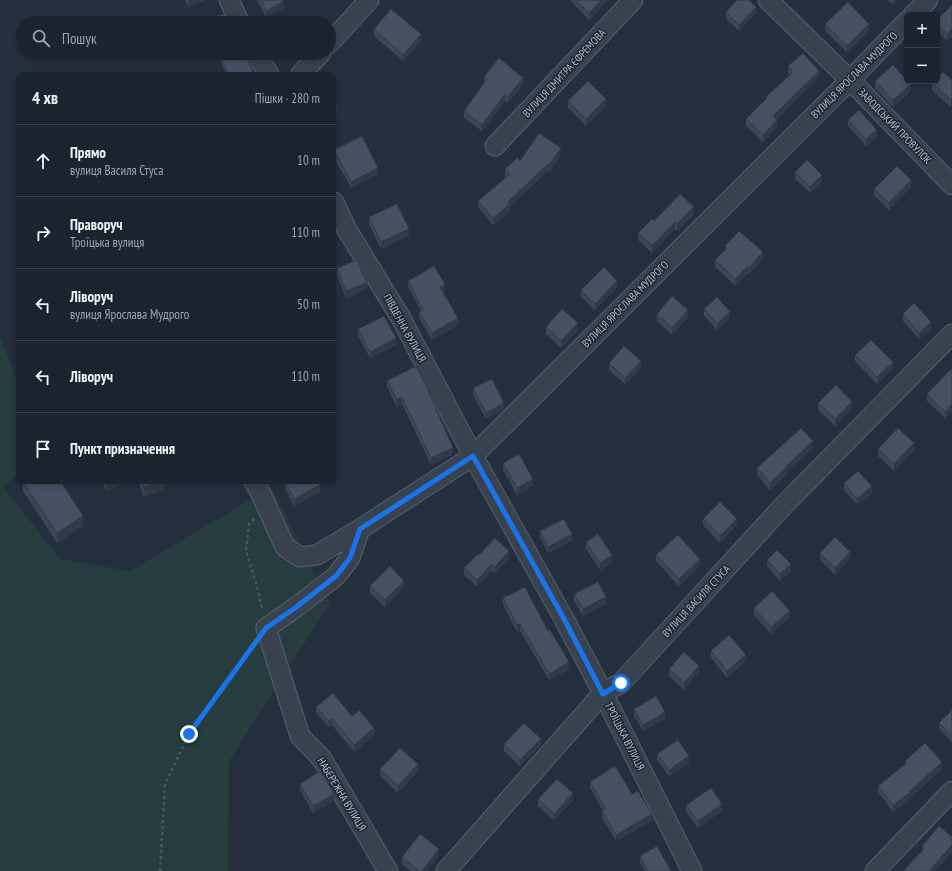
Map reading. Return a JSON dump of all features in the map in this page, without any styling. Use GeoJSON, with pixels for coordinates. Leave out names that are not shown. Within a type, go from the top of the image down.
{"type":"FeatureCollection","features":[{"type":"Feature","properties":{"kind":"street"},"geometry":{"type":"LineString","coordinates":[[229,0],[237,16]]}},
{"type":"Feature","properties":{"kind":"street"},"geometry":{"type":"LineString","coordinates":[[336,36],[369,0]]}},
{"type":"Feature","properties":{"kind":"street","name":"ВУЛИЦЯ ДМИТРА ЄФРЕМОВА"},"geometry":{"type":"LineString","coordinates":[[495,146],[633,0]]}},
{"type":"Feature","properties":{"kind":"street","name":"ЗАВОДСЬКИЙ ПРОВУЛОК"},"geometry":{"type":"LineString","coordinates":[[768,0],[850,80],[952,185]]}},
{"type":"Feature","properties":{"kind":"street"},"geometry":{"type":"LineString","coordinates":[[916,12],[928,0]]}},
{"type":"Feature","properties":{"kind":"street","name":"ВУЛИЦЯ ЯРОСЛАВА МУДРОГО"},"geometry":{"type":"LineString","coordinates":[[265,504],[285,548],[300,557],[317,555],[473,456],[850,80],[904,24]]}},
{"type":"Feature","properties":{"kind":"street"},"geometry":{"type":"LineString","coordinates":[[260,60],[268,72]]}},
{"type":"Feature","properties":{"kind":"street"},"geometry":{"type":"LineString","coordinates":[[303,72],[314,60]]}},
{"type":"Feature","properties":{"kind":"street","name":"ПІВДЕННА ВУЛИЦЯ"},"geometry":{"type":"LineString","coordinates":[[336,206],[346,228],[402,320],[473,456]]}},
{"type":"Feature","properties":{"kind":"street","name":"ВУЛИЦЯ ВАСИЛЯ СТУСА"},"geometry":{"type":"LineString","coordinates":[[446,871],[603,694],[621,683],[784,505],[952,334]]}},
{"type":"Feature","properties":{"kind":"street","name":"ТРОЇЦЬКА ВУЛИЦЯ"},"geometry":{"type":"LineString","coordinates":[[473,456],[563,617],[692,871]]}},
{"type":"Feature","properties":{"kind":"street"},"geometry":{"type":"LineString","coordinates":[[255,484],[265,504]]}},
{"type":"Feature","properties":{"kind":"street"},"geometry":{"type":"LineString","coordinates":[[266,628],[295,608],[336,576],[350,558],[360,529]]}},
{"type":"Feature","properties":{"kind":"street","name":"НАБЕРЕЖНА ВУЛИЦЯ"},"geometry":{"type":"LineString","coordinates":[[266,628],[300,736],[322,759],[388,871]]}},
{"type":"Feature","properties":{"kind":"street"},"geometry":{"type":"LineString","coordinates":[[875,871],[952,791]]}},
{"type":"Feature","properties":{"kind":"path"},"geometry":{"type":"LineString","coordinates":[[160,871],[166,784],[189,734],[266,628],[259,593],[246,551],[249,524],[265,504]]}},
{"type":"Feature","properties":{"kind":"green space"},"geometry":{"type":"Polygon","coordinates":[[[0,336],[16,378],[16,476],[3,487],[60,559],[130,571],[272,487],[330,603],[229,761],[228,871],[0,871],[0,336]]]}},
{"type":"Feature","properties":{"kind":"building"},"geometry":{"type":"Polygon","coordinates":[[[261,0],[283,0],[284,1],[266,11],[261,0]]]}},
{"type":"Feature","properties":{"kind":"building"},"geometry":{"type":"Polygon","coordinates":[[[576,0],[601,0],[589,13],[576,0]]]}},
{"type":"Feature","properties":{"kind":"building"},"geometry":{"type":"Polygon","coordinates":[[[737,0],[749,0],[756,7],[739,25],[726,12],[737,0]]]}},
{"type":"Feature","properties":{"kind":"building"},"geometry":{"type":"Polygon","coordinates":[[[848,2],[869,24],[847,46],[825,24],[848,2]]]}},
{"type":"Feature","properties":{"kind":"building"},"geometry":{"type":"Polygon","coordinates":[[[952,5],[952,29],[947,34],[940,27],[940,17],[952,5]]]}},
{"type":"Feature","properties":{"kind":"building"},"geometry":{"type":"Polygon","coordinates":[[[391,9],[421,34],[403,55],[374,29],[391,9]]]}},
{"type":"Feature","properties":{"kind":"building"},"geometry":{"type":"Polygon","coordinates":[[[226,13],[228,16],[217,16],[226,13]]]}},
{"type":"Feature","properties":{"kind":"building"},"geometry":{"type":"Polygon","coordinates":[[[803,53],[819,71],[773,116],[777,120],[763,135],[746,119],[767,98],[766,97],[793,72],[788,66],[803,53]]]}},
{"type":"Feature","properties":{"kind":"building"},"geometry":{"type":"Polygon","coordinates":[[[499,58],[523,78],[508,97],[505,94],[482,125],[464,111],[487,79],[484,77],[499,58]]]}},
{"type":"Feature","properties":{"kind":"building"},"geometry":{"type":"Polygon","coordinates":[[[222,60],[248,60],[253,72],[227,72],[222,60]]]}},
{"type":"Feature","properties":{"kind":"building"},"geometry":{"type":"Polygon","coordinates":[[[893,65],[904,77],[904,84],[911,84],[893,100],[875,81],[893,65]]]}},
{"type":"Feature","properties":{"kind":"building"},"geometry":{"type":"Polygon","coordinates":[[[943,72],[952,80],[952,100],[933,84],[940,84],[940,75],[943,72]]]}},
{"type":"Feature","properties":{"kind":"building"},"geometry":{"type":"Polygon","coordinates":[[[588,81],[606,99],[586,119],[568,101],[588,81]]]}},
{"type":"Feature","properties":{"kind":"building"},"geometry":{"type":"Polygon","coordinates":[[[859,110],[877,130],[866,139],[848,120],[859,110]]]}},
{"type":"Feature","properties":{"kind":"building"},"geometry":{"type":"Polygon","coordinates":[[[539,133],[561,148],[550,164],[549,163],[508,202],[510,204],[493,218],[478,201],[510,174],[505,169],[517,158],[520,161],[539,133]]]}},
{"type":"Feature","properties":{"kind":"building"},"geometry":{"type":"Polygon","coordinates":[[[362,136],[378,168],[351,182],[336,154],[336,149],[362,136]]]}},
{"type":"Feature","properties":{"kind":"building"},"geometry":{"type":"Polygon","coordinates":[[[807,160],[822,175],[810,187],[795,172],[807,160]]]}},
{"type":"Feature","properties":{"kind":"building"},"geometry":{"type":"Polygon","coordinates":[[[897,166],[911,180],[889,203],[874,189],[897,166]]]}},
{"type":"Feature","properties":{"kind":"building"},"geometry":{"type":"Polygon","coordinates":[[[680,194],[694,207],[677,224],[675,222],[652,246],[638,233],[652,219],[654,221],[680,194]]]}},
{"type":"Feature","properties":{"kind":"building"},"geometry":{"type":"Polygon","coordinates":[[[397,204],[409,229],[381,242],[369,217],[397,204]]]}},
{"type":"Feature","properties":{"kind":"building"},"geometry":{"type":"Polygon","coordinates":[[[739,231],[763,252],[749,268],[748,266],[735,279],[715,260],[727,248],[725,246],[739,231]]]}},
{"type":"Feature","properties":{"kind":"building"},"geometry":{"type":"Polygon","coordinates":[[[357,260],[367,283],[346,291],[337,268],[357,260]]]}},
{"type":"Feature","properties":{"kind":"building"},"geometry":{"type":"Polygon","coordinates":[[[434,266],[445,285],[440,287],[458,318],[432,333],[419,312],[423,310],[408,281],[434,266]]]}},
{"type":"Feature","properties":{"kind":"building"},"geometry":{"type":"Polygon","coordinates":[[[604,267],[617,281],[595,304],[581,290],[604,267]]]}},
{"type":"Feature","properties":{"kind":"building"},"geometry":{"type":"Polygon","coordinates":[[[672,296],[688,310],[672,328],[657,314],[672,296]]]}},
{"type":"Feature","properties":{"kind":"building"},"geometry":{"type":"Polygon","coordinates":[[[717,297],[730,312],[717,324],[704,309],[717,297]]]}},
{"type":"Feature","properties":{"kind":"building"},"geometry":{"type":"Polygon","coordinates":[[[914,303],[931,322],[919,333],[903,314],[914,303]]]}},
{"type":"Feature","properties":{"kind":"building"},"geometry":{"type":"Polygon","coordinates":[[[562,309],[578,323],[561,341],[546,327],[562,309]]]}},
{"type":"Feature","properties":{"kind":"building"},"geometry":{"type":"Polygon","coordinates":[[[384,316],[396,338],[370,352],[358,329],[384,316]]]}},
{"type":"Feature","properties":{"kind":"building"},"geometry":{"type":"Polygon","coordinates":[[[871,340],[893,362],[877,377],[855,355],[871,340]]]}},
{"type":"Feature","properties":{"kind":"building"},"geometry":{"type":"Polygon","coordinates":[[[624,346],[641,361],[625,378],[609,363],[624,346]]]}},
{"type":"Feature","properties":{"kind":"building"},"geometry":{"type":"Polygon","coordinates":[[[416,366],[453,448],[431,458],[402,397],[397,400],[387,381],[416,366]]]}},
{"type":"Feature","properties":{"kind":"building"},"geometry":{"type":"Polygon","coordinates":[[[952,368],[952,404],[945,412],[927,394],[952,368]]]}},
{"type":"Feature","properties":{"kind":"building"},"geometry":{"type":"Polygon","coordinates":[[[492,379],[504,403],[486,413],[473,388],[492,379]]]}},
{"type":"Feature","properties":{"kind":"building"},"geometry":{"type":"Polygon","coordinates":[[[836,385],[852,402],[835,419],[818,403],[836,385]]]}},
{"type":"Feature","properties":{"kind":"building"},"geometry":{"type":"Polygon","coordinates":[[[801,428],[813,441],[770,483],[757,468],[801,428]]]}},
{"type":"Feature","properties":{"kind":"building"},"geometry":{"type":"Polygon","coordinates":[[[898,428],[914,443],[894,464],[878,449],[898,428]]]}},
{"type":"Feature","properties":{"kind":"building"},"geometry":{"type":"Polygon","coordinates":[[[519,454],[533,479],[517,488],[503,463],[519,454]]]}},
{"type":"Feature","properties":{"kind":"building"},"geometry":{"type":"Polygon","coordinates":[[[858,471],[872,486],[857,499],[844,483],[858,471]]]}},
{"type":"Feature","properties":{"kind":"building"},"geometry":{"type":"Polygon","coordinates":[[[24,484],[62,484],[83,516],[57,533],[24,484]]]}},
{"type":"Feature","properties":{"kind":"building"},"geometry":{"type":"Polygon","coordinates":[[[143,484],[151,484],[144,487],[143,484]]]}},
{"type":"Feature","properties":{"kind":"building"},"geometry":{"type":"Polygon","coordinates":[[[286,484],[320,484],[320,485],[294,499],[286,484]]]}},
{"type":"Feature","properties":{"kind":"building"},"geometry":{"type":"Polygon","coordinates":[[[720,502],[737,519],[720,536],[703,519],[720,502]]]}},
{"type":"Feature","properties":{"kind":"building"},"geometry":{"type":"Polygon","coordinates":[[[564,519],[572,534],[548,547],[540,531],[564,519]]]}},
{"type":"Feature","properties":{"kind":"building"},"geometry":{"type":"Polygon","coordinates":[[[598,534],[612,555],[600,563],[586,542],[598,534]]]}},
{"type":"Feature","properties":{"kind":"building"},"geometry":{"type":"Polygon","coordinates":[[[678,535],[700,559],[679,579],[656,555],[678,535]]]}},
{"type":"Feature","properties":{"kind":"building"},"geometry":{"type":"Polygon","coordinates":[[[835,537],[850,552],[835,568],[820,553],[835,537]]]}},
{"type":"Feature","properties":{"kind":"building"},"geometry":{"type":"Polygon","coordinates":[[[495,538],[509,551],[495,567],[492,564],[477,580],[464,568],[495,538]]]}},
{"type":"Feature","properties":{"kind":"building"},"geometry":{"type":"Polygon","coordinates":[[[777,550],[791,564],[780,574],[767,560],[777,550]]]}},
{"type":"Feature","properties":{"kind":"building"},"geometry":{"type":"Polygon","coordinates":[[[390,566],[404,581],[385,600],[370,586],[390,566]]]}},
{"type":"Feature","properties":{"kind":"building"},"geometry":{"type":"Polygon","coordinates":[[[598,582],[606,597],[583,609],[574,594],[598,582]]]}},
{"type":"Feature","properties":{"kind":"building"},"geometry":{"type":"Polygon","coordinates":[[[525,587],[548,631],[550,630],[569,662],[549,674],[520,624],[517,625],[503,598],[525,587]]]}},
{"type":"Feature","properties":{"kind":"building"},"geometry":{"type":"Polygon","coordinates":[[[772,591],[790,611],[771,627],[754,608],[772,591]]]}},
{"type":"Feature","properties":{"kind":"building"},"geometry":{"type":"Polygon","coordinates":[[[729,635],[746,655],[727,671],[711,651],[729,635]]]}},
{"type":"Feature","properties":{"kind":"building"},"geometry":{"type":"Polygon","coordinates":[[[684,652],[699,666],[684,683],[669,669],[684,652]]]}},
{"type":"Feature","properties":{"kind":"building"},"geometry":{"type":"Polygon","coordinates":[[[333,693],[352,716],[359,710],[374,728],[354,745],[332,718],[329,721],[316,707],[333,693]]]}},
{"type":"Feature","properties":{"kind":"building"},"geometry":{"type":"Polygon","coordinates":[[[656,696],[665,712],[643,725],[634,709],[656,696]]]}},
{"type":"Feature","properties":{"kind":"building"},"geometry":{"type":"Polygon","coordinates":[[[952,710],[952,736],[939,723],[952,710]]]}},
{"type":"Feature","properties":{"kind":"building"},"geometry":{"type":"Polygon","coordinates":[[[524,723],[541,739],[520,760],[504,744],[524,723]]]}},
{"type":"Feature","properties":{"kind":"building"},"geometry":{"type":"Polygon","coordinates":[[[678,740],[689,756],[669,770],[657,754],[678,740]]]}},
{"type":"Feature","properties":{"kind":"building"},"geometry":{"type":"Polygon","coordinates":[[[925,743],[942,762],[910,791],[911,792],[893,805],[878,786],[907,763],[905,761],[925,743]]]}},
{"type":"Feature","properties":{"kind":"building"},"geometry":{"type":"Polygon","coordinates":[[[400,748],[418,764],[398,786],[380,769],[400,748]]]}},
{"type":"Feature","properties":{"kind":"building"},"geometry":{"type":"Polygon","coordinates":[[[615,766],[632,794],[638,791],[652,814],[616,835],[602,811],[606,809],[590,782],[615,766]]]}},
{"type":"Feature","properties":{"kind":"building"},"geometry":{"type":"Polygon","coordinates":[[[320,771],[334,794],[313,806],[300,784],[320,771]]]}},
{"type":"Feature","properties":{"kind":"building"},"geometry":{"type":"Polygon","coordinates":[[[557,779],[573,793],[554,814],[538,799],[557,779]]]}},
{"type":"Feature","properties":{"kind":"building"},"geometry":{"type":"Polygon","coordinates":[[[711,788],[722,804],[698,821],[686,805],[711,788]]]}},
{"type":"Feature","properties":{"kind":"building"},"geometry":{"type":"Polygon","coordinates":[[[939,826],[952,837],[952,845],[929,871],[903,871],[924,849],[922,846],[939,826]]]}},
{"type":"Feature","properties":{"kind":"building"},"geometry":{"type":"Polygon","coordinates":[[[420,834],[439,849],[422,871],[419,871],[402,857],[420,834]]]}},
{"type":"Feature","properties":{"kind":"building"},"geometry":{"type":"Polygon","coordinates":[[[657,846],[671,871],[648,871],[640,856],[657,846]]]}},
{"type":"Feature","properties":{"kind":"route"},"geometry":{"type":"LineString","coordinates":[[189,734],[266,628],[295,608],[336,576],[350,558],[360,529],[473,456],[563,617],[603,694],[621,683]]}}]}
